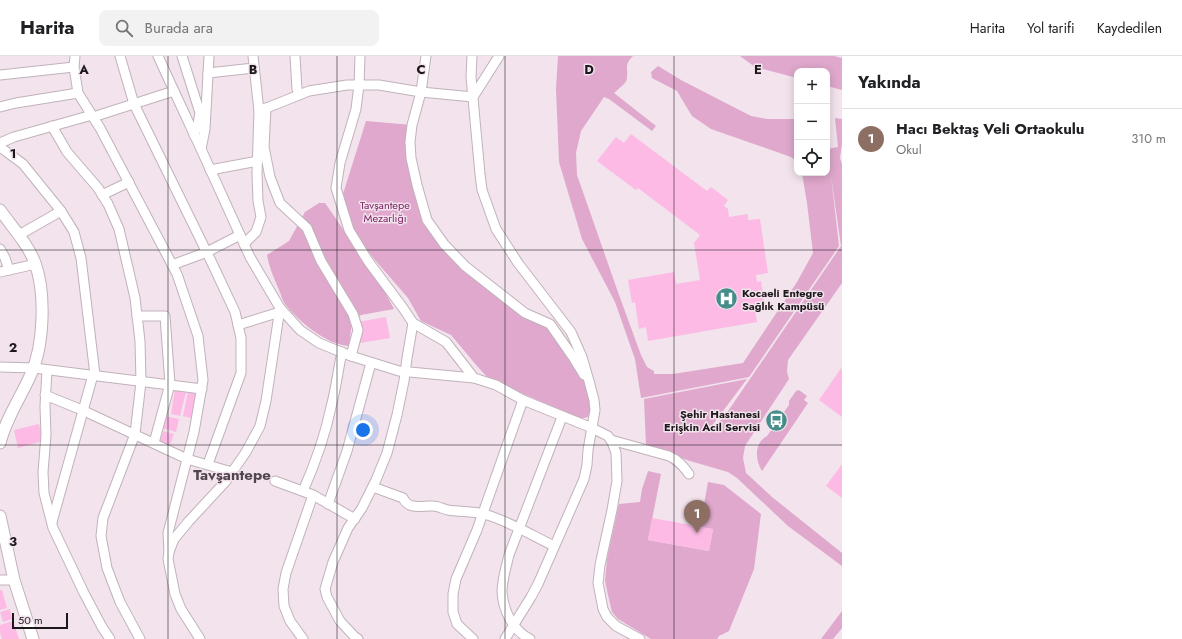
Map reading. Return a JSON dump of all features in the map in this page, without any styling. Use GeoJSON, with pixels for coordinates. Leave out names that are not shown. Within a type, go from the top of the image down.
{"type":"FeatureCollection","features":[{"type":"Feature","properties":{"kind":"main road"},"geometry":{"type":"LineString","coordinates":[[0,210],[19,235],[36,264],[42,294],[38,355],[34,368],[15,404],[0,440]]}},
{"type":"Feature","properties":{"kind":"main road"},"geometry":{"type":"LineString","coordinates":[[0,516],[14,580],[33,639]]}},
{"type":"Feature","properties":{"kind":"street"},"geometry":{"type":"LineString","coordinates":[[75,56],[74,67],[78,94],[100,128],[177,274],[198,336],[203,380],[202,388],[194,432],[168,533],[168,559],[175,594],[181,609],[200,639]]}},
{"type":"Feature","properties":{"kind":"street"},"geometry":{"type":"LineString","coordinates":[[120,56],[134,104],[207,252],[235,312],[238,325],[241,373],[208,464]]}},
{"type":"Feature","properties":{"kind":"street"},"geometry":{"type":"LineString","coordinates":[[158,56],[250,257],[280,310],[300,330],[319,343],[351,356],[405,373],[474,378],[496,385],[523,400],[608,436],[616,454],[617,481],[600,565],[598,583],[603,609],[607,617],[616,626],[640,639]]}},
{"type":"Feature","properties":{"kind":"street"},"geometry":{"type":"LineString","coordinates":[[182,56],[200,113],[194,135]]}},
{"type":"Feature","properties":{"kind":"street"},"geometry":{"type":"LineString","coordinates":[[253,56],[254,68],[263,109],[264,148],[270,178],[280,203],[307,228],[322,261],[353,314],[358,330],[351,356]]}},
{"type":"Feature","properties":{"kind":"street"},"geometry":{"type":"LineString","coordinates":[[295,56],[297,89],[299,95]]}},
{"type":"Feature","properties":{"kind":"street"},"geometry":{"type":"LineString","coordinates":[[360,56],[360,85],[356,108],[340,163],[336,188],[349,230],[368,261],[413,323],[446,342],[474,378]]}},
{"type":"Feature","properties":{"kind":"street"},"geometry":{"type":"LineString","coordinates":[[426,56],[410,142],[411,158],[415,178],[427,220],[444,244],[465,266],[525,313],[550,324],[589,380]]}},
{"type":"Feature","properties":{"kind":"street"},"geometry":{"type":"LineString","coordinates":[[472,56],[473,97],[482,190],[496,229],[518,263],[571,332],[582,356],[594,400],[595,410],[588,450],[588,465],[584,479],[535,590],[505,639]]}},
{"type":"Feature","properties":{"kind":"street"},"geometry":{"type":"LineString","coordinates":[[473,97],[499,56]]}},
{"type":"Feature","properties":{"kind":"street"},"geometry":{"type":"LineString","coordinates":[[201,149],[205,129],[208,58]]}},
{"type":"Feature","properties":{"kind":"street"},"geometry":{"type":"LineString","coordinates":[[0,75],[74,67]]}},
{"type":"Feature","properties":{"kind":"street"},"geometry":{"type":"LineString","coordinates":[[208,73],[254,68]]}},
{"type":"Feature","properties":{"kind":"street"},"geometry":{"type":"LineString","coordinates":[[263,109],[309,91],[347,85],[379,85],[420,92],[473,97]]}},
{"type":"Feature","properties":{"kind":"street"},"geometry":{"type":"LineString","coordinates":[[0,143],[14,136],[92,116],[174,91]]}},
{"type":"Feature","properties":{"kind":"street"},"geometry":{"type":"LineString","coordinates":[[0,108],[16,103],[78,94]]}},
{"type":"Feature","properties":{"kind":"street"},"geometry":{"type":"LineString","coordinates":[[244,244],[256,232],[261,217],[258,201],[258,161],[263,109]]}},
{"type":"Feature","properties":{"kind":"street"},"geometry":{"type":"LineString","coordinates":[[52,126],[67,152],[81,167],[108,204],[119,229],[135,298],[140,341],[141,382],[135,434],[104,518],[101,536],[107,568],[120,602],[140,639]]}},
{"type":"Feature","properties":{"kind":"street"},"geometry":{"type":"LineString","coordinates":[[0,146],[23,164],[61,211],[74,232],[81,258],[94,375],[82,410],[52,523]]}},
{"type":"Feature","properties":{"kind":"street"},"geometry":{"type":"LineString","coordinates":[[210,170],[258,161]]}},
{"type":"Feature","properties":{"kind":"street"},"geometry":{"type":"LineString","coordinates":[[102,195],[129,182]]}},
{"type":"Feature","properties":{"kind":"street"},"geometry":{"type":"LineString","coordinates":[[19,235],[61,211]]}},
{"type":"Feature","properties":{"kind":"street"},"geometry":{"type":"LineString","coordinates":[[172,265],[207,252],[240,235]]}},
{"type":"Feature","properties":{"kind":"street"},"geometry":{"type":"LineString","coordinates":[[0,250],[6,258],[4,271],[36,264]]}},
{"type":"Feature","properties":{"kind":"street"},"geometry":{"type":"LineString","coordinates":[[238,325],[280,310]]}},
{"type":"Feature","properties":{"kind":"street"},"geometry":{"type":"LineString","coordinates":[[169,552],[174,539],[226,481],[246,452],[260,426],[266,401],[280,310]]}},
{"type":"Feature","properties":{"kind":"street"},"geometry":{"type":"LineString","coordinates":[[137,316],[165,316],[170,384],[154,444]]}},
{"type":"Feature","properties":{"kind":"street"},"geometry":{"type":"LineString","coordinates":[[358,639],[340,621],[325,589],[348,528],[362,508],[373,487],[387,453],[397,416],[413,323]]}},
{"type":"Feature","properties":{"kind":"street"},"geometry":{"type":"LineString","coordinates":[[303,491],[326,429],[342,352]]}},
{"type":"Feature","properties":{"kind":"street"},"geometry":{"type":"LineString","coordinates":[[328,504],[349,445],[372,363]]}},
{"type":"Feature","properties":{"kind":"street"},"geometry":{"type":"LineString","coordinates":[[0,366],[34,368],[141,382],[202,388]]}},
{"type":"Feature","properties":{"kind":"street"},"geometry":{"type":"LineString","coordinates":[[47,370],[46,435],[43,472],[44,494],[53,528],[84,593],[110,639]]}},
{"type":"Feature","properties":{"kind":"street"},"geometry":{"type":"LineString","coordinates":[[46,395],[135,434],[187,459],[232,472]]}},
{"type":"Feature","properties":{"kind":"street"},"geometry":{"type":"LineString","coordinates":[[474,639],[457,624],[453,612],[453,594],[456,579],[477,530],[523,400]]}},
{"type":"Feature","properties":{"kind":"street"},"geometry":{"type":"LineString","coordinates":[[530,639],[513,625],[504,603],[502,592],[506,567],[519,529],[562,417]]}},
{"type":"Feature","properties":{"kind":"street"},"geometry":{"type":"LineString","coordinates":[[611,440],[670,456],[682,464],[689,474]]}},
{"type":"Feature","properties":{"kind":"street"},"geometry":{"type":"LineString","coordinates":[[275,481],[313,495],[354,518]]}},
{"type":"Feature","properties":{"kind":"street"},"geometry":{"type":"LineString","coordinates":[[373,487],[403,498],[405,503],[411,505],[420,507],[433,506],[448,510],[465,511],[494,517],[554,546]]}},
{"type":"Feature","properties":{"kind":"street"},"geometry":{"type":"LineString","coordinates":[[304,639],[290,621],[284,606],[283,588],[286,573],[313,495]]}},
{"type":"Feature","properties":{"kind":"street"},"geometry":{"type":"LineString","coordinates":[[0,580],[14,580]]}},
{"type":"Feature","properties":{"kind":"green space"},"geometry":{"type":"Polygon","coordinates":[[[558,56],[633,56],[627,64],[627,80],[614,93],[656,126],[652,131],[609,99],[604,97],[581,131],[576,153],[577,175],[641,355],[647,367],[654,371],[654,374],[673,374],[743,363],[797,282],[813,253],[802,176],[830,176],[830,149],[838,147],[835,118],[842,119],[842,143],[840,158],[842,164],[842,283],[788,360],[787,372],[789,379],[745,446],[743,458],[746,473],[772,497],[842,553],[842,566],[788,526],[737,478],[728,472],[690,461],[646,445],[644,399],[747,379],[711,427],[713,429],[726,414],[841,246],[831,176],[839,246],[749,377],[641,398],[635,359],[615,302],[582,239],[559,162],[556,89],[558,56]]]}},
{"type":"Feature","properties":{"kind":"green space"},"geometry":{"type":"Polygon","coordinates":[[[740,56],[834,56],[842,58],[842,90],[830,87],[830,68],[794,68],[794,77],[755,67],[740,56]]]}},
{"type":"Feature","properties":{"kind":"green space"},"geometry":{"type":"Polygon","coordinates":[[[658,66],[681,80],[751,116],[767,119],[794,119],[794,160],[791,157],[711,129],[692,116],[677,91],[652,78],[651,72],[658,66]]]}},
{"type":"Feature","properties":{"kind":"green space","name":"Tavşantepe Mezarlığı"},"geometry":{"type":"Polygon","coordinates":[[[366,121],[412,125],[410,169],[443,245],[527,317],[547,328],[561,345],[586,381],[591,408],[588,417],[579,418],[489,379],[451,335],[421,321],[408,298],[375,260],[351,229],[343,194],[366,121]]]}},
{"type":"Feature","properties":{"kind":"green space"},"geometry":{"type":"Polygon","coordinates":[[[319,203],[325,203],[384,290],[394,309],[361,315],[352,321],[349,346],[340,345],[323,337],[297,318],[283,301],[267,255],[289,241],[305,212],[319,203]]]}},
{"type":"Feature","properties":{"kind":"green space"},"geometry":{"type":"Polygon","coordinates":[[[799,390],[807,396],[804,400],[808,403],[762,471],[757,457],[758,447],[789,405],[789,401],[796,391],[799,390]]]}},
{"type":"Feature","properties":{"kind":"green space"},"geometry":{"type":"Polygon","coordinates":[[[648,471],[661,474],[648,540],[709,551],[713,529],[700,527],[708,482],[724,485],[761,514],[754,569],[729,631],[719,636],[717,639],[651,639],[618,619],[612,612],[605,581],[607,559],[619,504],[640,502],[642,489],[648,471]]]}},
{"type":"Feature","properties":{"kind":"green space"},"geometry":{"type":"Polygon","coordinates":[[[842,611],[842,628],[833,639],[821,639],[842,611]]]}},
{"type":"Feature","properties":{"kind":"building"},"geometry":{"type":"Polygon","coordinates":[[[631,134],[707,191],[711,187],[728,200],[724,206],[728,209],[729,217],[748,214],[748,220],[760,219],[768,273],[756,275],[757,282],[761,281],[765,307],[755,308],[757,322],[648,341],[646,327],[639,329],[635,302],[632,303],[628,280],[674,272],[676,284],[700,280],[694,243],[700,235],[638,188],[636,190],[597,161],[616,137],[624,143],[631,134]]]}},
{"type":"Feature","properties":{"kind":"building"},"geometry":{"type":"Polygon","coordinates":[[[386,317],[390,338],[360,343],[357,322],[386,317]]]}},
{"type":"Feature","properties":{"kind":"building"},"geometry":{"type":"Polygon","coordinates":[[[842,367],[842,417],[819,400],[842,367]]]}},
{"type":"Feature","properties":{"kind":"building"},"geometry":{"type":"Polygon","coordinates":[[[175,390],[186,392],[180,416],[171,414],[175,390]]]}},
{"type":"Feature","properties":{"kind":"building"},"geometry":{"type":"Polygon","coordinates":[[[188,392],[197,394],[191,418],[183,416],[188,392]]]}},
{"type":"Feature","properties":{"kind":"building"},"geometry":{"type":"Polygon","coordinates":[[[165,416],[179,419],[176,432],[162,428],[165,416]]]}},
{"type":"Feature","properties":{"kind":"building"},"geometry":{"type":"Polygon","coordinates":[[[39,424],[43,441],[18,448],[14,430],[39,424]]]}},
{"type":"Feature","properties":{"kind":"building"},"geometry":{"type":"Polygon","coordinates":[[[163,431],[174,434],[170,445],[160,443],[163,431]]]}},
{"type":"Feature","properties":{"kind":"building"},"geometry":{"type":"Polygon","coordinates":[[[842,464],[842,498],[826,486],[842,464]]]}},
{"type":"Feature","properties":{"kind":"building"},"geometry":{"type":"Polygon","coordinates":[[[652,518],[713,529],[709,551],[648,540],[652,518]]]}},
{"type":"Feature","properties":{"kind":"building"},"geometry":{"type":"Polygon","coordinates":[[[0,590],[2,590],[7,608],[0,610],[0,590]]]}},
{"type":"Feature","properties":{"kind":"building"},"geometry":{"type":"Polygon","coordinates":[[[10,609],[12,619],[3,622],[0,612],[10,609]]]}},
{"type":"Feature","properties":{"kind":"building"},"geometry":{"type":"Polygon","coordinates":[[[13,621],[19,639],[2,639],[0,625],[13,621]]]}},
{"type":"Feature","properties":{"kind":"place","name":"Kocaeli Entegre Sağlık Kampüsü"},"geometry":{"type":"Point","coordinates":[727,299]}},
{"type":"Feature","properties":{"kind":"place","name":"Şehir Hastanesi Erişkin Acil Servisi"},"geometry":{"type":"Point","coordinates":[776,420]}},
{"type":"Feature","properties":{"kind":"place","name":"Hacı Bektaş Veli Ortaokulu"},"geometry":{"type":"Point","coordinates":[697,533]}},
{"type":"Feature","properties":{"kind":"district","name":"Tavşantepe"},"geometry":{"type":"Point","coordinates":[232,475]}}]}
